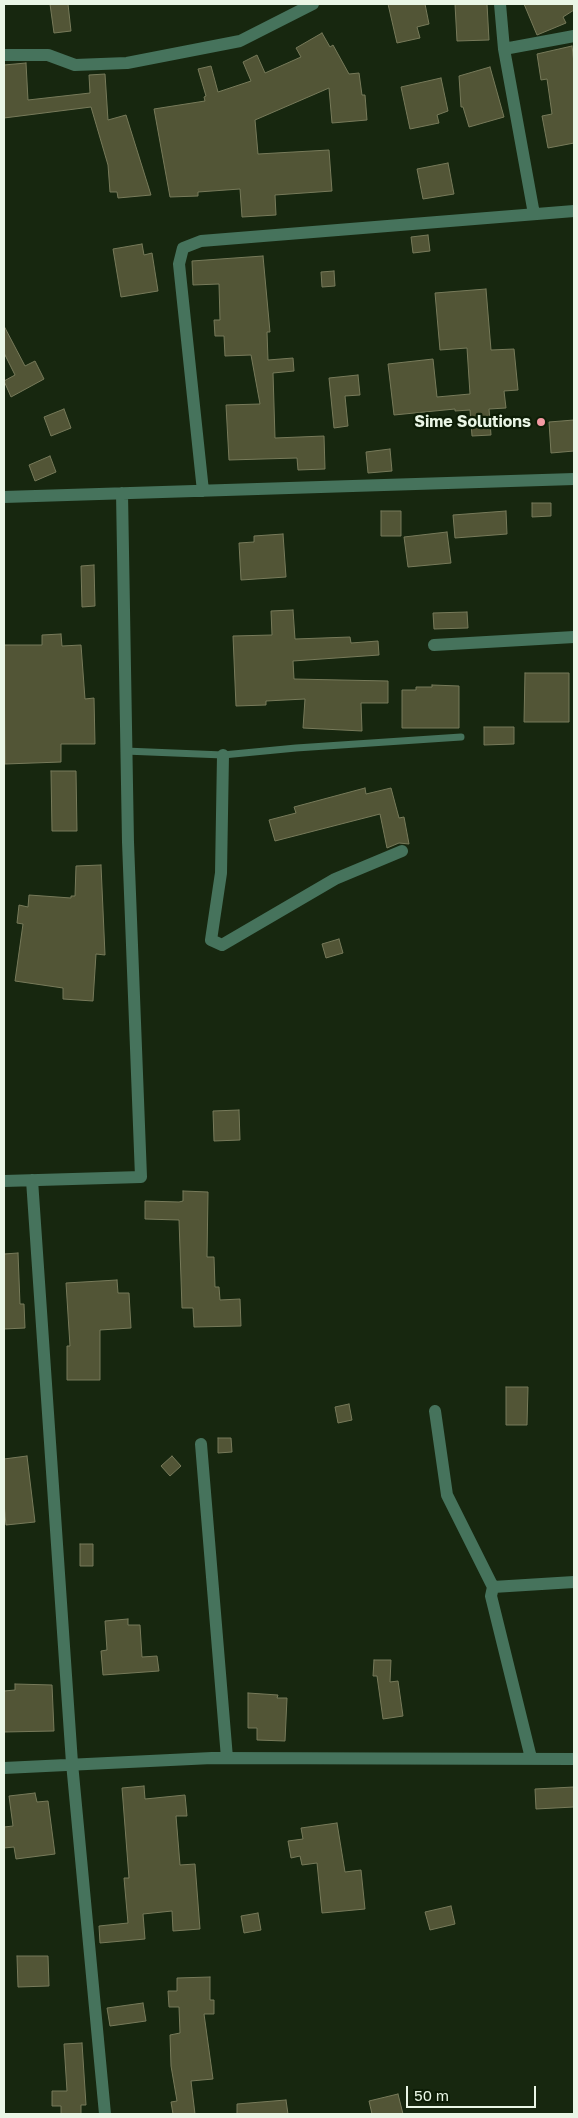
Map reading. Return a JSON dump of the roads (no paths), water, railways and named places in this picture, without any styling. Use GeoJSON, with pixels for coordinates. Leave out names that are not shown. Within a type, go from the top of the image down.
{"type":"FeatureCollection","features":[{"type":"Feature","properties":{"kind":"street"},"geometry":{"type":"LineString","coordinates":[[4,55],[48,55],[75,65],[127,63],[240,42],[313,4]]}},
{"type":"Feature","properties":{"kind":"street"},"geometry":{"type":"LineString","coordinates":[[500,4],[504,49],[534,214]]}},
{"type":"Feature","properties":{"kind":"street"},"geometry":{"type":"LineString","coordinates":[[504,49],[574,36]]}},
{"type":"Feature","properties":{"kind":"street"},"geometry":{"type":"LineString","coordinates":[[203,491],[179,264],[183,248],[201,240],[574,210]]}},
{"type":"Feature","properties":{"kind":"street"},"geometry":{"type":"LineString","coordinates":[[4,498],[574,479]]}},
{"type":"Feature","properties":{"kind":"street"},"geometry":{"type":"LineString","coordinates":[[4,1180],[141,1177],[125,751],[122,494]]}},
{"type":"Feature","properties":{"kind":"street"},"geometry":{"type":"LineString","coordinates":[[434,645],[574,637]]}},
{"type":"Feature","properties":{"kind":"street"},"geometry":{"type":"LineString","coordinates":[[223,755],[221,873],[211,940],[222,945],[335,879],[402,851]]}},
{"type":"Feature","properties":{"kind":"street"},"geometry":{"type":"LineString","coordinates":[[32,1180],[72,1763],[105,2114]]}},
{"type":"Feature","properties":{"kind":"street"},"geometry":{"type":"LineString","coordinates":[[435,1411],[448,1495],[493,1587],[491,1596],[531,1758]]}},
{"type":"Feature","properties":{"kind":"street"},"geometry":{"type":"LineString","coordinates":[[201,1444],[227,1758]]}},
{"type":"Feature","properties":{"kind":"street"},"geometry":{"type":"LineString","coordinates":[[493,1587],[574,1582]]}},
{"type":"Feature","properties":{"kind":"street"},"geometry":{"type":"LineString","coordinates":[[4,1768],[72,1763],[227,1758],[574,1758]]}},
{"type":"Feature","properties":{"kind":"lane"},"geometry":{"type":"LineString","coordinates":[[125,751],[223,755],[461,737]]}},
{"type":"Feature","properties":{"kind":"place","name":"Sime Solutions"},"geometry":{"type":"Point","coordinates":[541,422]}}]}
